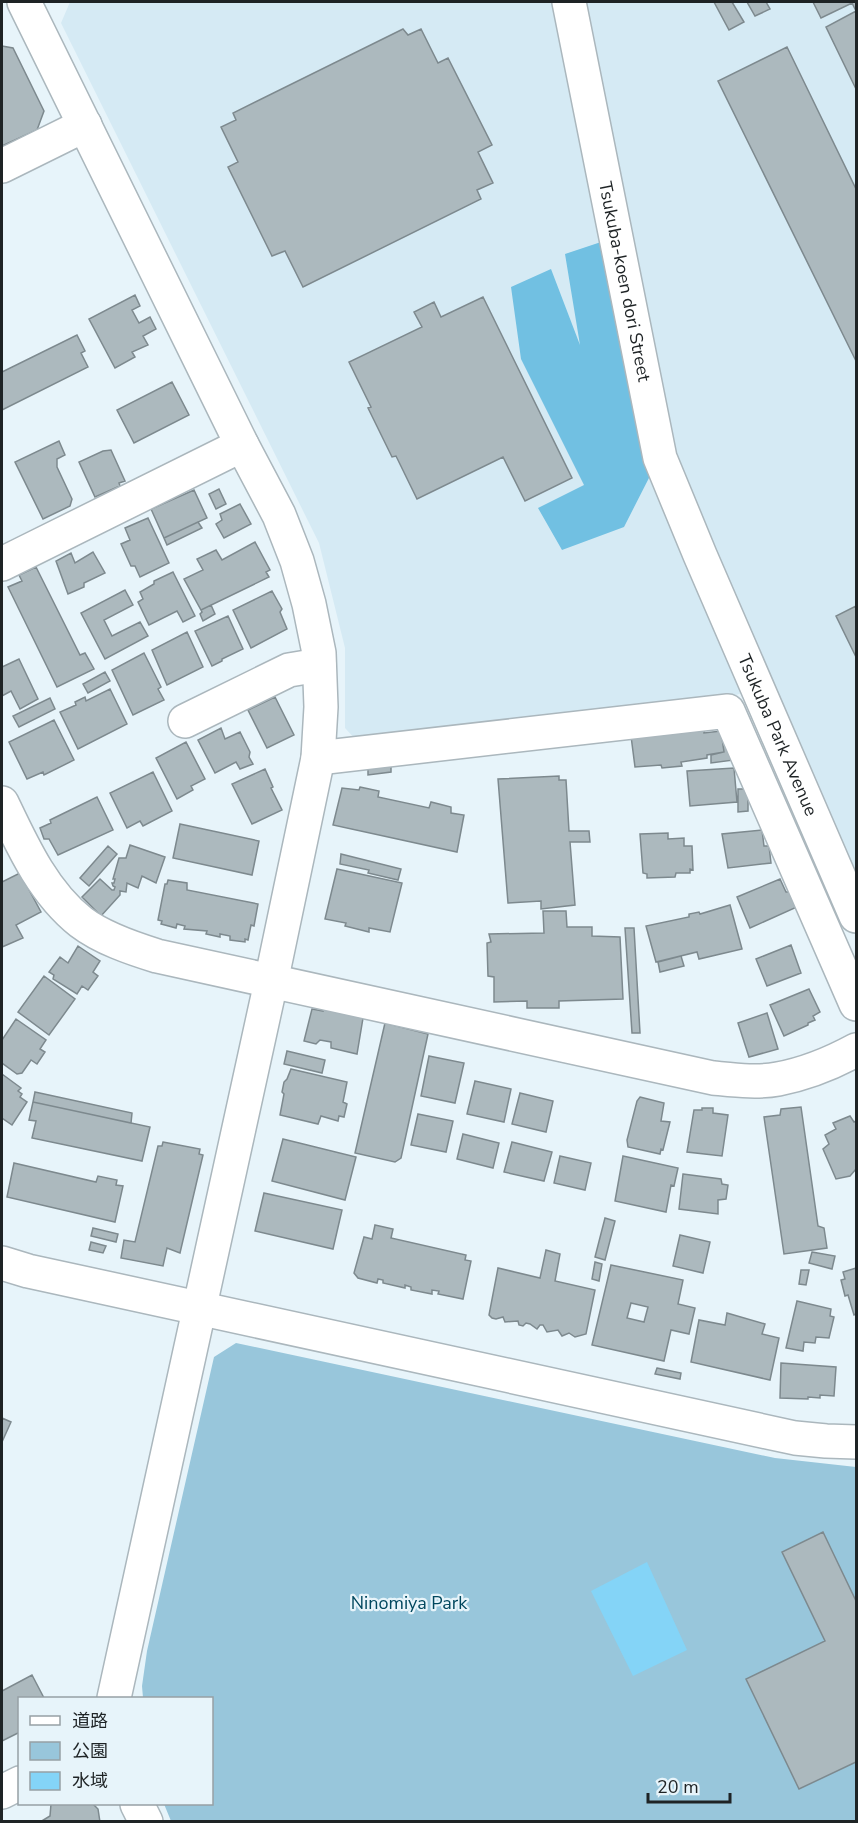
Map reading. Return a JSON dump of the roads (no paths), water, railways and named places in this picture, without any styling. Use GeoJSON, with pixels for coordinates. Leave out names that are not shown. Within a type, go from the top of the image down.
{"type":"FeatureCollection","features":[{"type":"Feature","properties":{"kind":"street"},"geometry":{"type":"LineString","coordinates":[[24,2],[242,445],[279,515],[297,561],[309,604],[319,665],[321,707],[318,758],[114,1697]]}},
{"type":"Feature","properties":{"kind":"street","name":"Tsukuba-koen dori Street"},"geometry":{"type":"LineString","coordinates":[[569,2],[660,458],[699,555]]}},
{"type":"Feature","properties":{"kind":"street"},"geometry":{"type":"LineString","coordinates":[[2,166],[85,125]]}},
{"type":"Feature","properties":{"kind":"street"},"geometry":{"type":"LineString","coordinates":[[2,564],[242,445]]}},
{"type":"Feature","properties":{"kind":"street","name":"Tsukuba Park Avenue"},"geometry":{"type":"LineString","coordinates":[[699,555],[856,916]]}},
{"type":"Feature","properties":{"kind":"street"},"geometry":{"type":"LineString","coordinates":[[185,721],[289,670],[319,665]]}},
{"type":"Feature","properties":{"kind":"street"},"geometry":{"type":"LineString","coordinates":[[318,758],[729,711],[856,1004]]}},
{"type":"Feature","properties":{"kind":"street"},"geometry":{"type":"LineString","coordinates":[[2,803],[25,850],[50,889],[65,907],[82,923],[130,948],[271,982],[713,1078],[740,1081],[776,1080],[822,1066],[856,1050]]}},
{"type":"Feature","properties":{"kind":"street"},"geometry":{"type":"LineString","coordinates":[[2,1263],[28,1271],[795,1438],[856,1442]]}},
{"type":"Feature","properties":{"kind":"street"},"geometry":{"type":"LineString","coordinates":[[2,1792],[18,1784]]}},
{"type":"Feature","properties":{"kind":"street"},"geometry":{"type":"LineString","coordinates":[[139,1805],[146,1821]]}},
{"type":"Feature","properties":{"kind":"water"},"geometry":{"type":"Polygon","coordinates":[[[647,1562],[687,1650],[633,1676],[591,1591],[647,1562]]]}},
{"type":"Feature","properties":{"kind":"park label","name":"Ninomiya Park"},"geometry":{"type":"Point","coordinates":[409,1603]}}]}
